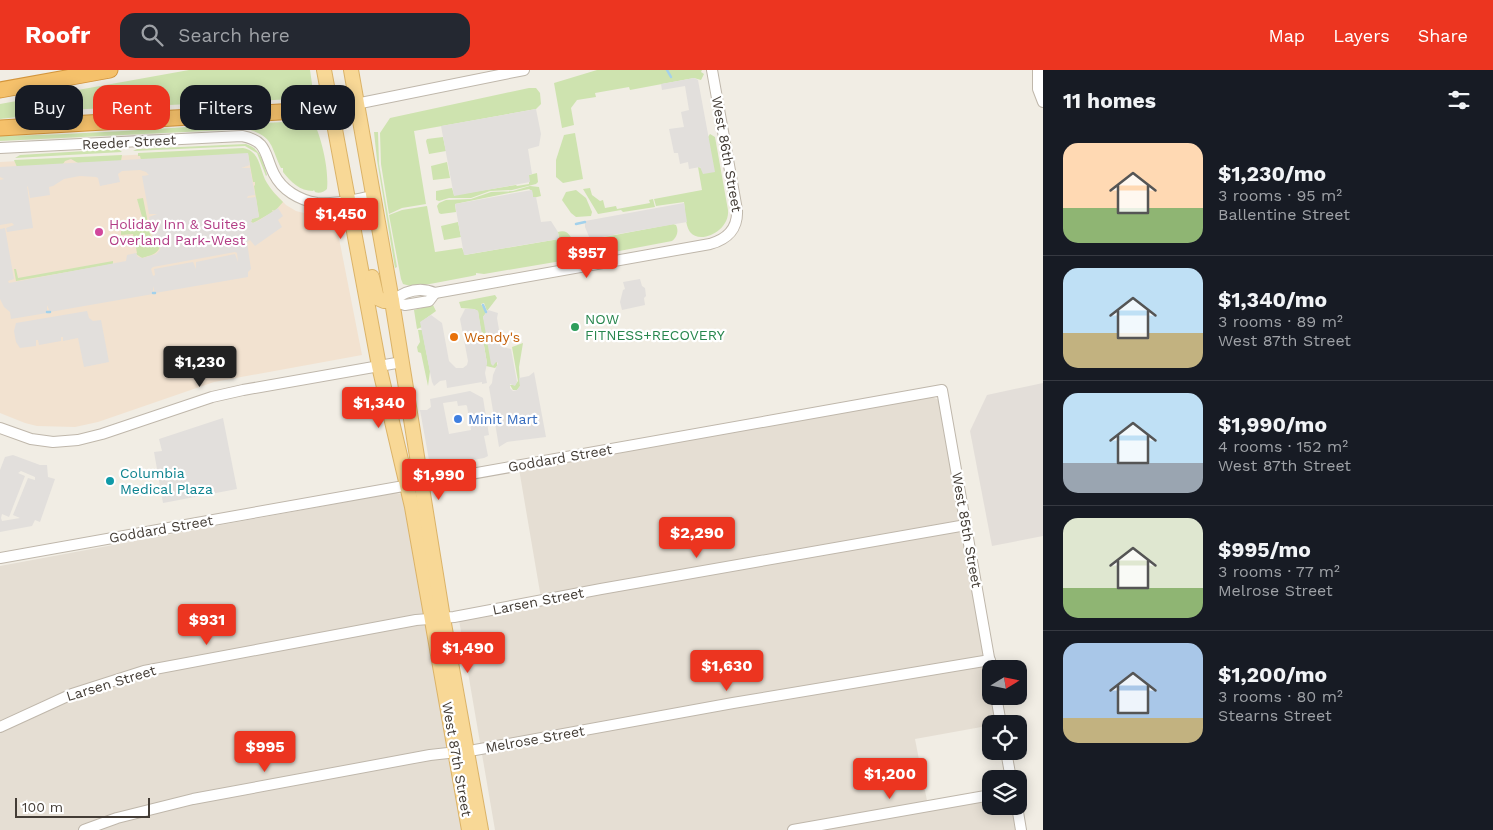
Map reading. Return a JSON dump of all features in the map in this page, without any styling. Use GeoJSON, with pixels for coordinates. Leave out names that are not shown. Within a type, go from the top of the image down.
{"type":"FeatureCollection","features":[{"type":"Feature","properties":{"kind":"highway"},"geometry":{"type":"LineString","coordinates":[[0,90],[110,70]]}},
{"type":"Feature","properties":{"kind":"highway"},"geometry":{"type":"LineString","coordinates":[[0,128],[281,112]]}},
{"type":"Feature","properties":{"kind":"main road","name":"West 87th Street"},"geometry":{"type":"LineString","coordinates":[[351,70],[374,196],[428,523],[437,618]]}},
{"type":"Feature","properties":{"kind":"main road","name":"West 87th Street"},"geometry":{"type":"LineString","coordinates":[[324,72],[326,85]]}},
{"type":"Feature","properties":{"kind":"main road","name":"West 87th Street"},"geometry":{"type":"LineString","coordinates":[[335,130],[380,366],[437,618],[461,751],[470,830]]}},
{"type":"Feature","properties":{"kind":"main road"},"geometry":{"type":"LineString","coordinates":[[352,222],[364,236],[377,298],[392,302]]}},
{"type":"Feature","properties":{"kind":"main road","name":"West 87th Street"},"geometry":{"type":"LineString","coordinates":[[461,751],[481,830]]}},
{"type":"Feature","properties":{"kind":"street"},"geometry":{"type":"LineString","coordinates":[[355,105],[524,70]]}},
{"type":"Feature","properties":{"kind":"street","name":"West 86th Street"},"geometry":{"type":"LineString","coordinates":[[392,302],[403,293],[426,289],[435,293],[687,249],[718,242],[728,236],[738,219],[712,70]]}},
{"type":"Feature","properties":{"kind":"street"},"geometry":{"type":"LineString","coordinates":[[1038,70],[1038,89],[1043,102]]}},
{"type":"Feature","properties":{"kind":"street","name":"Reeder Street"},"geometry":{"type":"LineString","coordinates":[[0,148],[242,136],[254,139],[263,146],[277,178],[284,188],[297,197],[316,203],[374,196]]}},
{"type":"Feature","properties":{"kind":"street"},"geometry":{"type":"LineString","coordinates":[[0,428],[11,434],[32,439],[53,442],[78,440],[102,434],[212,397],[402,362]]}},
{"type":"Feature","properties":{"kind":"street","name":"Goddard Street"},"geometry":{"type":"LineString","coordinates":[[0,558],[942,390]]}},
{"type":"Feature","properties":{"kind":"street","name":"West 85th Street"},"geometry":{"type":"LineString","coordinates":[[942,390],[989,660]]}},
{"type":"Feature","properties":{"kind":"street","name":"Larsen Street"},"geometry":{"type":"LineString","coordinates":[[0,727],[72,694],[144,671],[966,525]]}},
{"type":"Feature","properties":{"kind":"street","name":"Melrose Street"},"geometry":{"type":"LineString","coordinates":[[84,830],[117,818],[193,799],[461,751],[982,665]]}},
{"type":"Feature","properties":{"kind":"street"},"geometry":{"type":"LineString","coordinates":[[793,830],[982,797]]}},
{"type":"Feature","properties":{"kind":"street"},"geometry":{"type":"LineString","coordinates":[[1018,815],[1021,830]]}},
{"type":"Feature","properties":{"kind":"shaded area"},"geometry":{"type":"Polygon","coordinates":[[[694,78],[698,80],[715,172],[703,174],[700,167],[689,169],[688,162],[680,164],[678,153],[674,153],[669,129],[684,127],[681,112],[689,110],[685,86],[662,90],[661,84],[694,78]]]}},
{"type":"Feature","properties":{"kind":"shaded area"},"geometry":{"type":"Polygon","coordinates":[[[536,109],[541,134],[539,146],[528,149],[532,174],[529,175],[530,182],[454,196],[441,126],[536,109]]]}},
{"type":"Feature","properties":{"kind":"shaded area"},"geometry":{"type":"Polygon","coordinates":[[[244,149],[265,183],[286,205],[296,211],[335,218],[362,355],[214,382],[98,422],[75,427],[37,426],[0,413],[0,162],[244,149]]]}},
{"type":"Feature","properties":{"kind":"shaded area"},"geometry":{"type":"Polygon","coordinates":[[[248,153],[250,165],[241,168],[250,168],[255,195],[248,196],[247,198],[256,197],[259,217],[252,219],[251,222],[258,221],[278,208],[283,216],[278,220],[282,227],[255,246],[250,240],[247,242],[251,269],[248,272],[248,277],[155,293],[153,286],[153,294],[50,312],[47,305],[47,313],[11,319],[10,312],[4,307],[0,299],[0,229],[5,228],[14,279],[8,281],[9,283],[126,261],[127,255],[136,253],[138,257],[143,258],[156,254],[160,250],[161,243],[154,243],[149,217],[157,214],[149,214],[142,176],[149,175],[146,172],[140,170],[122,171],[118,174],[120,182],[100,186],[96,177],[80,176],[64,179],[49,187],[50,195],[30,198],[27,186],[33,228],[7,232],[6,228],[14,225],[12,223],[0,225],[0,180],[4,179],[0,177],[0,167],[248,153]],[[237,253],[153,267],[151,269],[153,276],[155,275],[154,269],[193,262],[196,269],[196,262],[235,254],[238,262],[237,253]]]}},
{"type":"Feature","properties":{"kind":"shaded area"},"geometry":{"type":"Polygon","coordinates":[[[532,190],[533,197],[536,197],[541,222],[551,221],[558,232],[559,239],[464,255],[455,204],[532,190]]]}},
{"type":"Feature","properties":{"kind":"shaded area"},"geometry":{"type":"Polygon","coordinates":[[[684,203],[687,222],[590,239],[585,227],[585,221],[684,203]]]}},
{"type":"Feature","properties":{"kind":"shaded area"},"geometry":{"type":"Polygon","coordinates":[[[640,279],[642,286],[645,288],[645,305],[622,310],[620,302],[623,290],[625,289],[623,282],[640,279]]]}},
{"type":"Feature","properties":{"kind":"shaded area"},"geometry":{"type":"Polygon","coordinates":[[[465,309],[478,311],[487,363],[485,373],[487,383],[482,384],[482,382],[447,388],[446,380],[440,381],[434,386],[420,322],[431,315],[442,323],[449,361],[456,368],[463,368],[467,365],[468,361],[460,319],[465,309]]]}},
{"type":"Feature","properties":{"kind":"shaded area"},"geometry":{"type":"Polygon","coordinates":[[[488,310],[498,313],[497,318],[502,347],[511,349],[517,382],[515,386],[510,384],[510,388],[513,391],[517,390],[520,386],[519,378],[529,376],[534,372],[546,437],[507,442],[499,447],[489,387],[498,363],[496,362],[493,366],[491,364],[483,317],[488,310]]]}},
{"type":"Feature","properties":{"kind":"shaded area"},"geometry":{"type":"Polygon","coordinates":[[[87,311],[89,318],[93,321],[101,320],[109,362],[84,367],[78,338],[63,341],[63,337],[61,337],[61,341],[39,345],[38,340],[36,340],[36,346],[20,348],[16,342],[14,331],[16,323],[87,311]]]}},
{"type":"Feature","properties":{"kind":"shaded area"},"geometry":{"type":"Polygon","coordinates":[[[1043,383],[1043,536],[992,546],[970,431],[987,395],[1043,383]]]}},
{"type":"Feature","properties":{"kind":"shaded area"},"geometry":{"type":"Polygon","coordinates":[[[470,391],[483,398],[489,435],[484,436],[488,456],[434,467],[432,460],[429,460],[420,410],[427,410],[431,407],[430,399],[470,391]],[[457,401],[443,403],[449,434],[471,430],[467,406],[458,406],[457,401]]]}},
{"type":"Feature","properties":{"kind":"shaded area"},"geometry":{"type":"Polygon","coordinates":[[[932,397],[939,400],[986,660],[982,660],[982,705],[993,705],[996,715],[982,715],[982,727],[915,739],[929,811],[982,802],[982,815],[1014,815],[1017,830],[495,830],[459,620],[542,604],[519,469],[932,397]]]}},
{"type":"Feature","properties":{"kind":"shaded area"},"geometry":{"type":"Polygon","coordinates":[[[223,418],[237,489],[163,503],[154,452],[162,451],[159,439],[223,418]]]}},
{"type":"Feature","properties":{"kind":"shaded area"},"geometry":{"type":"Polygon","coordinates":[[[13,455],[40,465],[47,465],[48,477],[55,479],[40,522],[35,520],[32,526],[0,532],[0,470],[5,457],[13,455]],[[21,471],[18,473],[25,476],[9,517],[2,514],[2,521],[20,518],[13,515],[28,478],[35,480],[35,477],[21,471]]]}},
{"type":"Feature","properties":{"kind":"shaded area"},"geometry":{"type":"Polygon","coordinates":[[[394,493],[402,494],[405,498],[465,830],[0,830],[0,566],[394,493]]]}},
{"type":"Feature","properties":{"kind":"green space"},"geometry":{"type":"Polygon","coordinates":[[[189,70],[310,70],[312,85],[281,85],[281,100],[271,100],[271,85],[180,85],[180,105],[170,105],[170,85],[106,85],[189,70]]]}},
{"type":"Feature","properties":{"kind":"green space"},"geometry":{"type":"Polygon","coordinates":[[[597,70],[702,70],[701,72],[704,74],[701,80],[694,78],[630,90],[629,87],[595,93],[596,97],[577,100],[571,108],[574,125],[562,128],[554,83],[597,70]]]}},
{"type":"Feature","properties":{"kind":"green space"},"geometry":{"type":"Polygon","coordinates":[[[93,87],[93,109],[83,109],[83,89],[93,87]]]}},
{"type":"Feature","properties":{"kind":"green space"},"geometry":{"type":"Polygon","coordinates":[[[536,88],[540,93],[541,104],[536,109],[414,131],[426,204],[402,208],[389,214],[381,164],[380,133],[390,118],[536,88]]]}},
{"type":"Feature","properties":{"kind":"green space"},"geometry":{"type":"Polygon","coordinates":[[[15,101],[15,117],[0,119],[0,104],[15,101]]]}},
{"type":"Feature","properties":{"kind":"green space"},"geometry":{"type":"Polygon","coordinates":[[[281,122],[281,130],[317,130],[326,164],[327,189],[320,193],[314,190],[308,191],[296,185],[283,172],[283,168],[281,168],[267,139],[250,130],[271,130],[271,123],[281,122]]]}},
{"type":"Feature","properties":{"kind":"green space"},"geometry":{"type":"Polygon","coordinates":[[[170,128],[180,128],[180,130],[226,130],[0,141],[0,136],[170,130],[170,128]]]}},
{"type":"Feature","properties":{"kind":"green space"},"geometry":{"type":"Polygon","coordinates":[[[374,132],[378,132],[379,164],[397,267],[395,268],[377,160],[374,132]]]}},
{"type":"Feature","properties":{"kind":"green space"},"geometry":{"type":"Polygon","coordinates":[[[575,133],[583,179],[563,183],[556,177],[556,160],[564,135],[575,133]]]}},
{"type":"Feature","properties":{"kind":"green space"},"geometry":{"type":"Polygon","coordinates":[[[710,134],[715,137],[728,210],[727,218],[719,230],[714,234],[700,237],[695,236],[688,229],[684,202],[656,206],[654,199],[702,190],[698,167],[714,172],[708,137],[710,134]]]}},
{"type":"Feature","properties":{"kind":"green space"},"geometry":{"type":"Polygon","coordinates":[[[443,137],[446,151],[429,154],[427,139],[443,137]]]}},
{"type":"Feature","properties":{"kind":"green space"},"geometry":{"type":"Polygon","coordinates":[[[246,144],[255,149],[261,156],[266,176],[257,153],[245,146],[133,151],[137,149],[246,144]]]}},
{"type":"Feature","properties":{"kind":"green space"},"geometry":{"type":"Polygon","coordinates":[[[243,148],[249,150],[256,157],[267,183],[283,202],[275,211],[272,210],[273,212],[253,223],[251,222],[252,219],[259,217],[255,182],[253,182],[248,154],[141,160],[140,156],[138,156],[138,153],[243,148]]]}},
{"type":"Feature","properties":{"kind":"green space"},"geometry":{"type":"Polygon","coordinates":[[[118,149],[122,152],[15,158],[20,155],[118,149]]]}},
{"type":"Feature","properties":{"kind":"green space"},"geometry":{"type":"Polygon","coordinates":[[[122,155],[121,161],[78,163],[71,159],[63,164],[17,167],[14,160],[122,155]]]}},
{"type":"Feature","properties":{"kind":"green space"},"geometry":{"type":"Polygon","coordinates":[[[447,162],[450,178],[433,180],[431,166],[447,162]]]}},
{"type":"Feature","properties":{"kind":"green space"},"geometry":{"type":"Polygon","coordinates":[[[537,173],[538,182],[536,184],[512,190],[490,191],[471,198],[436,200],[436,191],[452,188],[454,195],[529,184],[529,175],[537,173]]]}},
{"type":"Feature","properties":{"kind":"green space"},"geometry":{"type":"Polygon","coordinates":[[[530,186],[539,187],[541,196],[533,198],[532,191],[529,189],[455,204],[456,212],[441,214],[437,206],[446,200],[471,199],[491,192],[513,191],[530,186]]]}},
{"type":"Feature","properties":{"kind":"green space"},"geometry":{"type":"Polygon","coordinates":[[[590,188],[592,195],[600,201],[603,200],[605,208],[616,206],[617,209],[650,203],[649,200],[653,199],[655,207],[598,214],[583,189],[590,188]]]}},
{"type":"Feature","properties":{"kind":"green space"},"geometry":{"type":"Polygon","coordinates":[[[576,190],[586,198],[592,212],[591,216],[576,217],[562,200],[566,192],[576,190]]]}},
{"type":"Feature","properties":{"kind":"green space"},"geometry":{"type":"Polygon","coordinates":[[[143,198],[152,243],[161,243],[157,252],[142,258],[136,254],[133,234],[121,235],[121,231],[123,231],[122,226],[143,220],[137,199],[143,198]]]}},
{"type":"Feature","properties":{"kind":"green space"},"geometry":{"type":"Polygon","coordinates":[[[427,206],[435,252],[462,248],[465,255],[559,239],[558,232],[563,231],[571,236],[573,252],[567,260],[484,274],[476,273],[476,275],[472,276],[414,287],[403,284],[389,215],[402,210],[427,206]]]}},
{"type":"Feature","properties":{"kind":"green space"},"geometry":{"type":"Polygon","coordinates":[[[458,222],[461,237],[444,240],[441,226],[458,222]]]}},
{"type":"Feature","properties":{"kind":"green space"},"geometry":{"type":"Polygon","coordinates":[[[673,224],[677,227],[677,232],[672,241],[598,255],[591,253],[586,243],[589,240],[673,224]]]}},
{"type":"Feature","properties":{"kind":"green space"},"geometry":{"type":"Polygon","coordinates":[[[113,261],[113,264],[16,281],[14,269],[16,269],[18,278],[113,261]]]}},
{"type":"Feature","properties":{"kind":"green space"},"geometry":{"type":"Polygon","coordinates":[[[495,295],[497,298],[487,311],[484,303],[481,304],[486,313],[483,317],[497,362],[495,368],[486,366],[483,332],[481,332],[478,311],[461,308],[459,302],[495,295]]]}},
{"type":"Feature","properties":{"kind":"green space"},"geometry":{"type":"Polygon","coordinates":[[[433,305],[436,311],[421,322],[422,327],[417,329],[414,310],[433,305]]]}},
{"type":"Feature","properties":{"kind":"green space"},"geometry":{"type":"Polygon","coordinates":[[[418,330],[422,330],[430,371],[428,386],[421,353],[418,352],[417,347],[420,342],[418,330]]]}},
{"type":"Feature","properties":{"kind":"green space"},"geometry":{"type":"Polygon","coordinates":[[[523,343],[519,367],[520,386],[517,390],[513,390],[510,385],[515,385],[518,381],[512,347],[523,343]]]}},
{"type":"Feature","properties":{"kind":"waterway"},"geometry":{"type":"LineString","coordinates":[[667,70],[671,77]]}},
{"type":"Feature","properties":{"kind":"waterway"},"geometry":{"type":"LineString","coordinates":[[576,224],[585,222]]}},
{"type":"Feature","properties":{"kind":"waterway"},"geometry":{"type":"LineString","coordinates":[[483,305],[486,312]]}},
{"type":"Feature","properties":{"kind":"place","name":"Holiday Inn & Suites Overland Park-West"},"geometry":{"type":"Point","coordinates":[99,232]}},
{"type":"Feature","properties":{"kind":"place","name":"NOW FITNESS+RECOVERY"},"geometry":{"type":"Point","coordinates":[575,327]}},
{"type":"Feature","properties":{"kind":"place","name":"Wendy's"},"geometry":{"type":"Point","coordinates":[454,337]}},
{"type":"Feature","properties":{"kind":"place","name":"Minit Mart"},"geometry":{"type":"Point","coordinates":[458,419]}},
{"type":"Feature","properties":{"kind":"place","name":"Columbia Medical Plaza"},"geometry":{"type":"Point","coordinates":[110,481]}}]}
